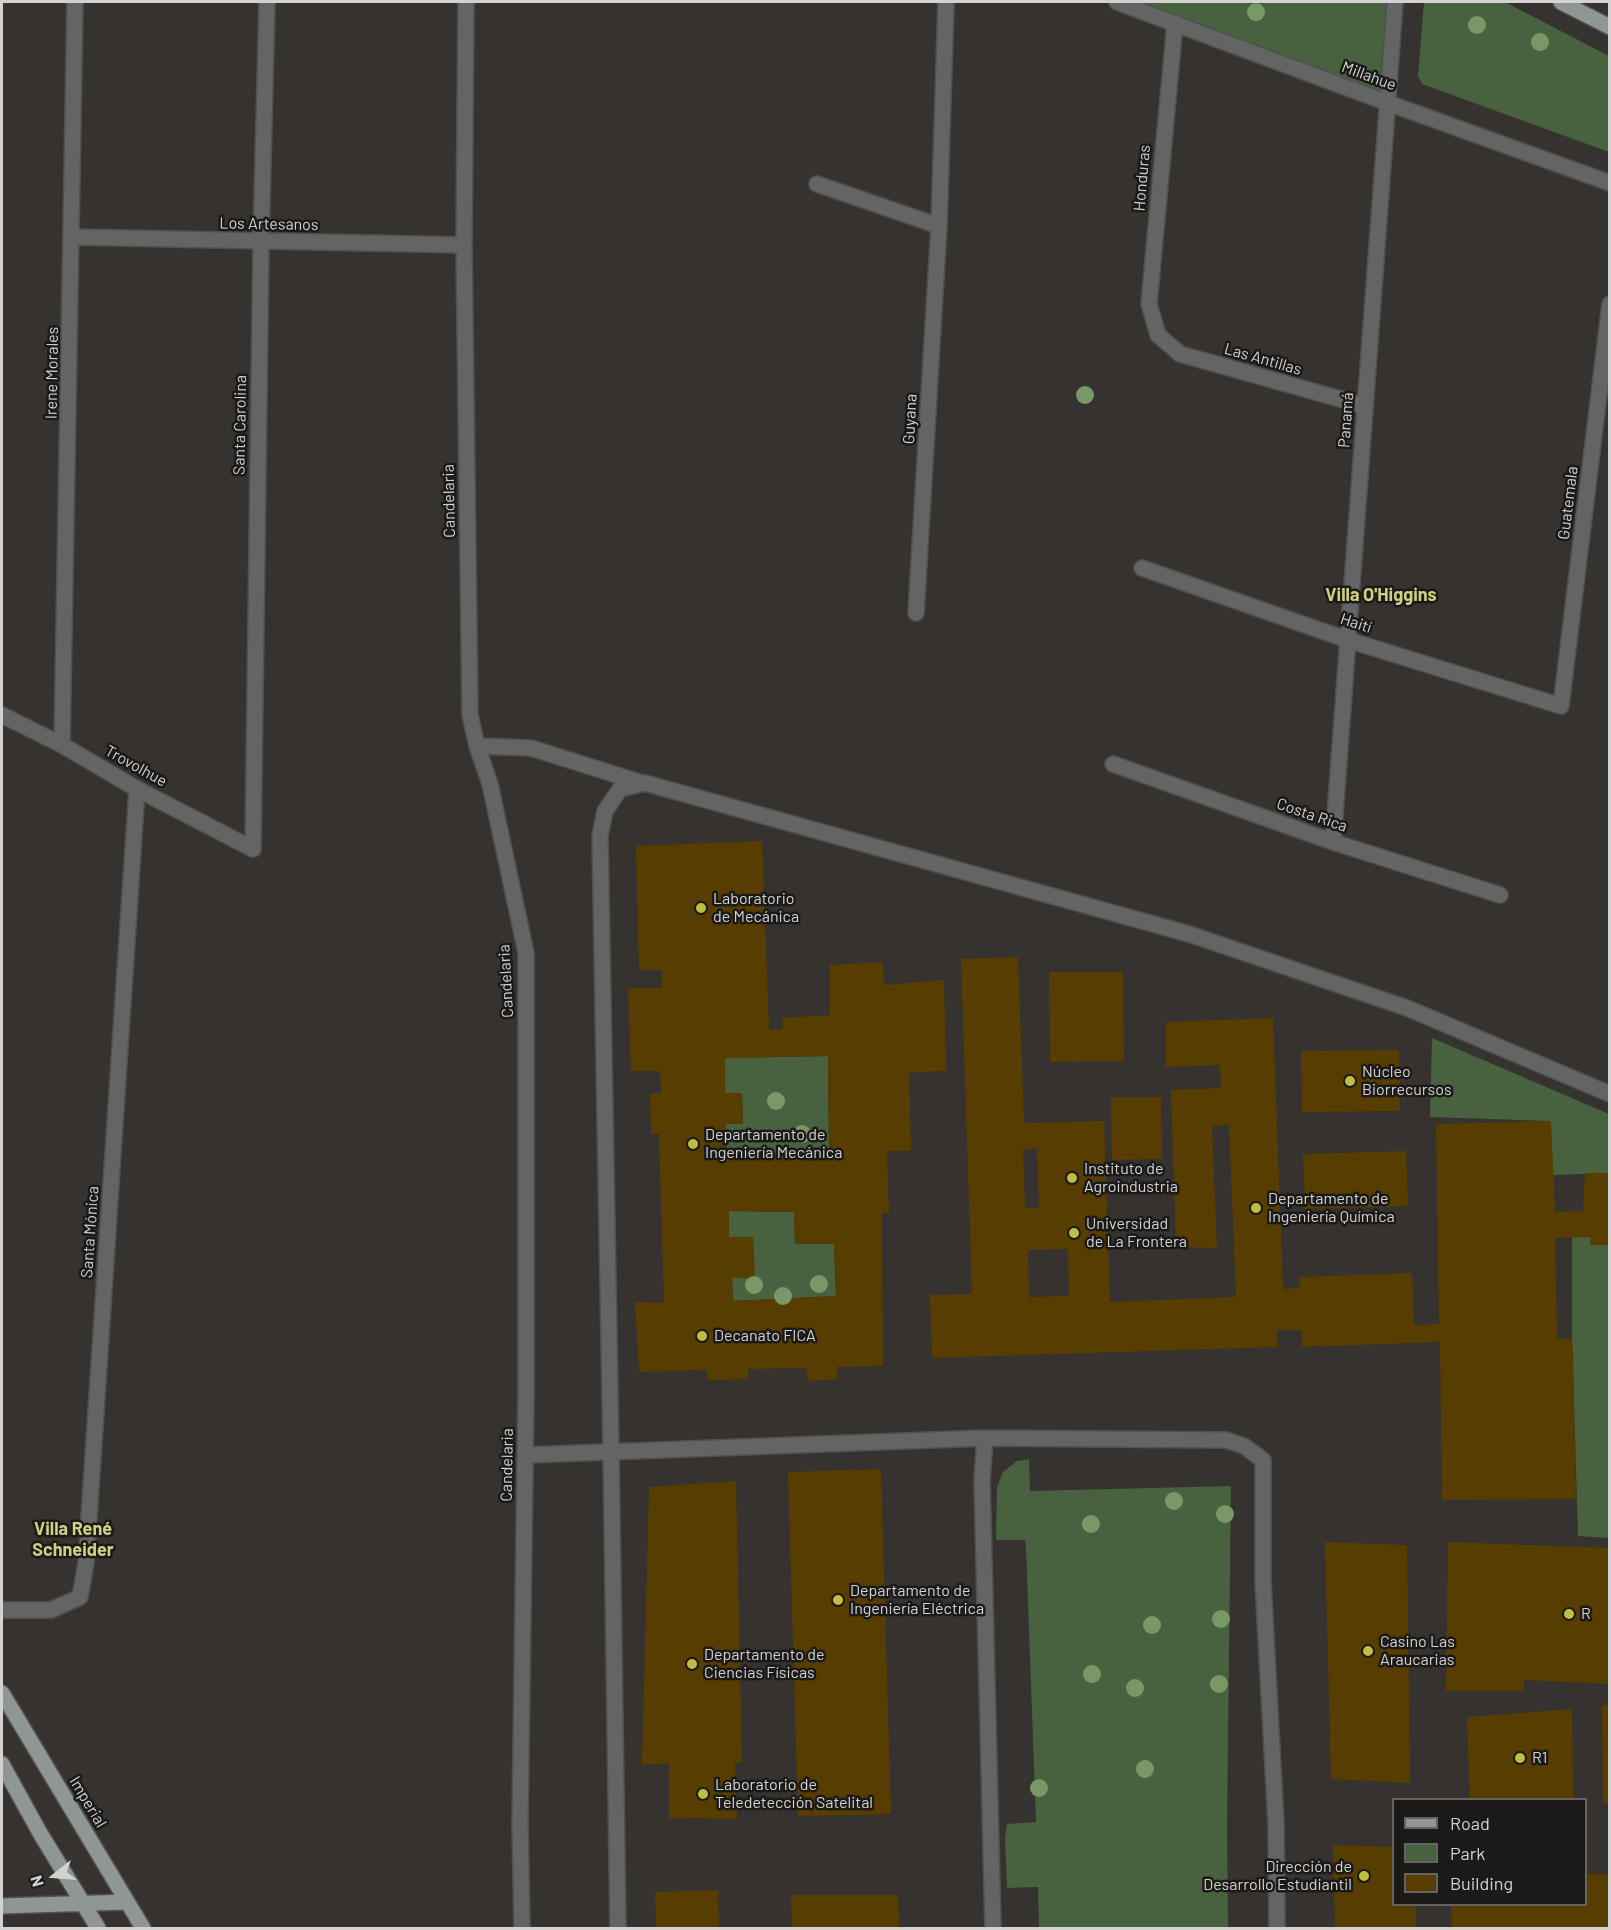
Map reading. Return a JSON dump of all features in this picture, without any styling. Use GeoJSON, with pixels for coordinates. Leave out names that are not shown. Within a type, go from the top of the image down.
{"type":"FeatureCollection","features":[{"type":"Feature","properties":{"kind":"main road"},"geometry":{"type":"LineString","coordinates":[[1561,2],[1610,27]]}},
{"type":"Feature","properties":{"kind":"main road","name":"Imperial"},"geometry":{"type":"LineString","coordinates":[[2,1693],[143,1929]]}},
{"type":"Feature","properties":{"kind":"main road"},"geometry":{"type":"LineString","coordinates":[[2,1764],[40,1833],[98,1929]]}},
{"type":"Feature","properties":{"kind":"main road"},"geometry":{"type":"LineString","coordinates":[[2,1906],[127,1902]]}},
{"type":"Feature","properties":{"kind":"street","name":"Irene Morales"},"geometry":{"type":"LineString","coordinates":[[62,745],[73,237],[75,2]]}},
{"type":"Feature","properties":{"kind":"street","name":"Santa Carolina"},"geometry":{"type":"LineString","coordinates":[[254,849],[261,242],[267,2]]}},
{"type":"Feature","properties":{"kind":"street","name":"Candelaria"},"geometry":{"type":"LineString","coordinates":[[466,2],[464,245],[470,715],[489,784],[526,953],[525,1455],[520,1822],[522,1929]]}},
{"type":"Feature","properties":{"kind":"street","name":"Guyana"},"geometry":{"type":"LineString","coordinates":[[916,613],[939,226],[946,2]]}},
{"type":"Feature","properties":{"kind":"street","name":"Millahue"},"geometry":{"type":"LineString","coordinates":[[1117,2],[1610,183]]}},
{"type":"Feature","properties":{"kind":"street","name":"Panamá"},"geometry":{"type":"LineString","coordinates":[[1333,842],[1395,2]]}},
{"type":"Feature","properties":{"kind":"street","name":"Honduras"},"geometry":{"type":"LineString","coordinates":[[1158,335],[1149,304],[1175,23]]}},
{"type":"Feature","properties":{"kind":"street"},"geometry":{"type":"LineString","coordinates":[[817,184],[939,226]]}},
{"type":"Feature","properties":{"kind":"street","name":"Los Artesanos"},"geometry":{"type":"LineString","coordinates":[[73,237],[464,245]]}},
{"type":"Feature","properties":{"kind":"street","name":"Guatemala"},"geometry":{"type":"LineString","coordinates":[[1561,706],[1610,304]]}},
{"type":"Feature","properties":{"kind":"street","name":"Las Antillas"},"geometry":{"type":"LineString","coordinates":[[1158,335],[1180,354],[1365,406]]}},
{"type":"Feature","properties":{"kind":"street","name":"Haití"},"geometry":{"type":"LineString","coordinates":[[1142,568],[1348,640],[1561,706]]}},
{"type":"Feature","properties":{"kind":"street","name":"Trovolhue"},"geometry":{"type":"LineString","coordinates":[[2,715],[62,745],[137,789],[254,849]]}},
{"type":"Feature","properties":{"kind":"street"},"geometry":{"type":"LineString","coordinates":[[477,746],[531,748],[645,783],[1189,934],[1407,1008],[1610,1094]]}},
{"type":"Feature","properties":{"kind":"street","name":"Costa Rica"},"geometry":{"type":"LineString","coordinates":[[1113,764],[1333,842],[1500,896]]}},
{"type":"Feature","properties":{"kind":"street"},"geometry":{"type":"LineString","coordinates":[[618,1929],[600,836],[605,811],[620,789],[645,783]]}},
{"type":"Feature","properties":{"kind":"street","name":"Santa Mónica"},"geometry":{"type":"LineString","coordinates":[[2,1610],[51,1610],[80,1597],[86,1563],[137,789]]}},
{"type":"Feature","properties":{"kind":"street"},"geometry":{"type":"LineString","coordinates":[[525,1455],[985,1437],[1226,1440],[1244,1446],[1263,1460],[1263,1581],[1276,1824],[1276,1929]]}},
{"type":"Feature","properties":{"kind":"street"},"geometry":{"type":"LineString","coordinates":[[985,1437],[983,1492],[993,1929]]}},
{"type":"Feature","properties":{"kind":"green space"},"geometry":{"type":"Polygon","coordinates":[[[1116,2],[1395,2],[1388,103],[1116,2]]]}},
{"type":"Feature","properties":{"kind":"green space"},"geometry":{"type":"Polygon","coordinates":[[[1424,2],[1505,2],[1609,56],[1609,152],[1422,84],[1418,76],[1424,2]]]}},
{"type":"Feature","properties":{"kind":"green space"},"geometry":{"type":"Polygon","coordinates":[[[1432,1038],[1609,1114],[1609,1173],[1553,1175],[1550,1121],[1430,1117],[1432,1038]]]}},
{"type":"Feature","properties":{"kind":"green space"},"geometry":{"type":"Polygon","coordinates":[[[828,1056],[829,1153],[727,1154],[726,1124],[743,1124],[742,1093],[725,1093],[725,1058],[828,1056]]]}},
{"type":"Feature","properties":{"kind":"green space"},"geometry":{"type":"Polygon","coordinates":[[[729,1211],[794,1212],[795,1244],[834,1244],[836,1296],[733,1301],[732,1278],[754,1278],[753,1237],[729,1237],[729,1211]]]}},
{"type":"Feature","properties":{"kind":"green space"},"geometry":{"type":"Polygon","coordinates":[[[1572,1237],[1591,1237],[1590,1245],[1609,1245],[1609,1538],[1578,1536],[1572,1339],[1572,1237]]]}},
{"type":"Feature","properties":{"kind":"green space"},"geometry":{"type":"Polygon","coordinates":[[[1029,1459],[1030,1491],[1231,1486],[1228,1928],[1039,1928],[1038,1887],[1007,1888],[1005,1839],[1007,1824],[1036,1822],[1026,1547],[1025,1540],[996,1540],[997,1487],[1003,1472],[1017,1461],[1029,1459]]]}},
{"type":"Feature","properties":{"kind":"building"},"geometry":{"type":"Polygon","coordinates":[[[762,841],[769,1029],[783,1029],[782,1018],[830,1015],[830,965],[883,962],[884,985],[944,980],[946,1071],[909,1073],[911,1151],[887,1151],[889,1213],[882,1214],[883,1366],[837,1367],[838,1379],[808,1381],[806,1368],[748,1369],[748,1379],[724,1380],[707,1380],[707,1370],[639,1372],[635,1302],[664,1303],[659,1134],[651,1134],[650,1094],[661,1093],[660,1071],[631,1071],[628,988],[662,988],[662,970],[639,970],[636,846],[762,841]],[[828,1056],[725,1058],[725,1093],[742,1093],[743,1124],[726,1124],[727,1154],[829,1153],[828,1056]],[[729,1211],[729,1237],[753,1237],[755,1278],[732,1278],[733,1301],[836,1296],[834,1244],[795,1244],[794,1212],[729,1211]]]}},
{"type":"Feature","properties":{"kind":"building"},"geometry":{"type":"Polygon","coordinates":[[[1018,957],[1024,1123],[1104,1121],[1110,1302],[1236,1297],[1229,1125],[1212,1126],[1217,1248],[1176,1247],[1171,1090],[1221,1088],[1220,1065],[1166,1067],[1166,1022],[1273,1018],[1283,1289],[1300,1288],[1299,1277],[1412,1273],[1414,1325],[1439,1324],[1436,1124],[1551,1121],[1555,1212],[1583,1211],[1585,1173],[1610,1173],[1610,1245],[1590,1245],[1591,1237],[1555,1238],[1557,1339],[1572,1339],[1576,1499],[1442,1500],[1440,1342],[1302,1347],[1302,1330],[1277,1330],[1277,1347],[932,1358],[930,1295],[972,1294],[961,959],[1018,957]],[[1023,1149],[1025,1208],[1039,1207],[1037,1149],[1023,1149]],[[1068,1249],[1028,1250],[1029,1297],[1069,1296],[1068,1249]]]}},
{"type":"Feature","properties":{"kind":"building"},"geometry":{"type":"Polygon","coordinates":[[[1049,972],[1123,972],[1124,1061],[1050,1062],[1049,972]]]}},
{"type":"Feature","properties":{"kind":"building","name":"Núcleo Biorrecursos"},"geometry":{"type":"Polygon","coordinates":[[[1399,1050],[1400,1111],[1302,1112],[1301,1051],[1399,1050]]]}},
{"type":"Feature","properties":{"kind":"building"},"geometry":{"type":"Polygon","coordinates":[[[1111,1097],[1161,1097],[1162,1159],[1112,1160],[1111,1097]]]}},
{"type":"Feature","properties":{"kind":"building"},"geometry":{"type":"Polygon","coordinates":[[[1406,1151],[1408,1206],[1305,1209],[1303,1154],[1406,1151]]]}},
{"type":"Feature","properties":{"kind":"building","name":"Departamento de Ingeniería Eléctrica"},"geometry":{"type":"Polygon","coordinates":[[[881,1469],[891,1814],[798,1816],[788,1472],[881,1469]]]}},
{"type":"Feature","properties":{"kind":"building","name":"Departamento de Ciencias Físicas"},"geometry":{"type":"Polygon","coordinates":[[[736,1481],[742,1762],[735,1763],[737,1819],[669,1818],[669,1763],[642,1765],[649,1487],[736,1481]]]}},
{"type":"Feature","properties":{"kind":"building","name":"Casino Las Araucarias"},"geometry":{"type":"Polygon","coordinates":[[[1325,1542],[1407,1545],[1410,1783],[1331,1779],[1325,1542]]]}},
{"type":"Feature","properties":{"kind":"building"},"geometry":{"type":"Polygon","coordinates":[[[1448,1542],[1610,1548],[1610,1684],[1524,1680],[1524,1691],[1446,1691],[1448,1542]]]}},
{"type":"Feature","properties":{"kind":"building"},"geometry":{"type":"Polygon","coordinates":[[[1602,1705],[1610,1705],[1610,1803],[1603,1803],[1602,1705]]]}},
{"type":"Feature","properties":{"kind":"building","name":"R1"},"geometry":{"type":"Polygon","coordinates":[[[1572,1709],[1573,1798],[1470,1798],[1467,1717],[1572,1709]]]}},
{"type":"Feature","properties":{"kind":"building","name":"Dirección de Desarrollo Estudiantil"},"geometry":{"type":"Polygon","coordinates":[[[1333,1845],[1392,1847],[1392,1906],[1416,1906],[1416,1928],[1335,1928],[1333,1845]]]}},
{"type":"Feature","properties":{"kind":"building"},"geometry":{"type":"Polygon","coordinates":[[[1587,1874],[1610,1874],[1610,1928],[1452,1928],[1451,1906],[1587,1906],[1587,1874]]]}},
{"type":"Feature","properties":{"kind":"building"},"geometry":{"type":"Polygon","coordinates":[[[718,1890],[719,1928],[656,1928],[655,1892],[718,1890]]]}},
{"type":"Feature","properties":{"kind":"building"},"geometry":{"type":"Polygon","coordinates":[[[791,1895],[898,1895],[899,1928],[792,1928],[791,1895]]]}},
{"type":"Feature","properties":{"kind":"place","name":"Laboratorio de Mecánica"},"geometry":{"type":"Point","coordinates":[701,908]}},
{"type":"Feature","properties":{"kind":"place","name":"Núcleo Biorrecursos"},"geometry":{"type":"Point","coordinates":[1350,1081]}},
{"type":"Feature","properties":{"kind":"place","name":"Departamento de Ingeniería Mecánica"},"geometry":{"type":"Point","coordinates":[693,1144]}},
{"type":"Feature","properties":{"kind":"place","name":"Instituto de Agroindustria"},"geometry":{"type":"Point","coordinates":[1072,1178]}},
{"type":"Feature","properties":{"kind":"place","name":"Departamento de Ingeniería Química"},"geometry":{"type":"Point","coordinates":[1256,1208]}},
{"type":"Feature","properties":{"kind":"place","name":"Universidad de La Frontera"},"geometry":{"type":"Point","coordinates":[1074,1233]}},
{"type":"Feature","properties":{"kind":"place","name":"Decanato FICA"},"geometry":{"type":"Point","coordinates":[702,1336]}},
{"type":"Feature","properties":{"kind":"place","name":"Departamento de Ingeniería Eléctrica"},"geometry":{"type":"Point","coordinates":[838,1600]}},
{"type":"Feature","properties":{"kind":"place","name":"R"},"geometry":{"type":"Point","coordinates":[1569,1614]}},
{"type":"Feature","properties":{"kind":"place","name":"Casino Las Araucarias"},"geometry":{"type":"Point","coordinates":[1368,1651]}},
{"type":"Feature","properties":{"kind":"place","name":"Departamento de Ciencias Físicas"},"geometry":{"type":"Point","coordinates":[692,1664]}},
{"type":"Feature","properties":{"kind":"place","name":"R1"},"geometry":{"type":"Point","coordinates":[1520,1758]}},
{"type":"Feature","properties":{"kind":"place","name":"Laboratorio de Teledetección Satelital"},"geometry":{"type":"Point","coordinates":[703,1794]}},
{"type":"Feature","properties":{"kind":"place","name":"Dirección de Desarrollo Estudiantil"},"geometry":{"type":"Point","coordinates":[1364,1876]}},
{"type":"Feature","properties":{"kind":"district","name":"Villa O'Higgins"},"geometry":{"type":"Point","coordinates":[1381,595]}},
{"type":"Feature","properties":{"kind":"district","name":"Villa René Schneider"},"geometry":{"type":"Point","coordinates":[73,1540]}}]}
